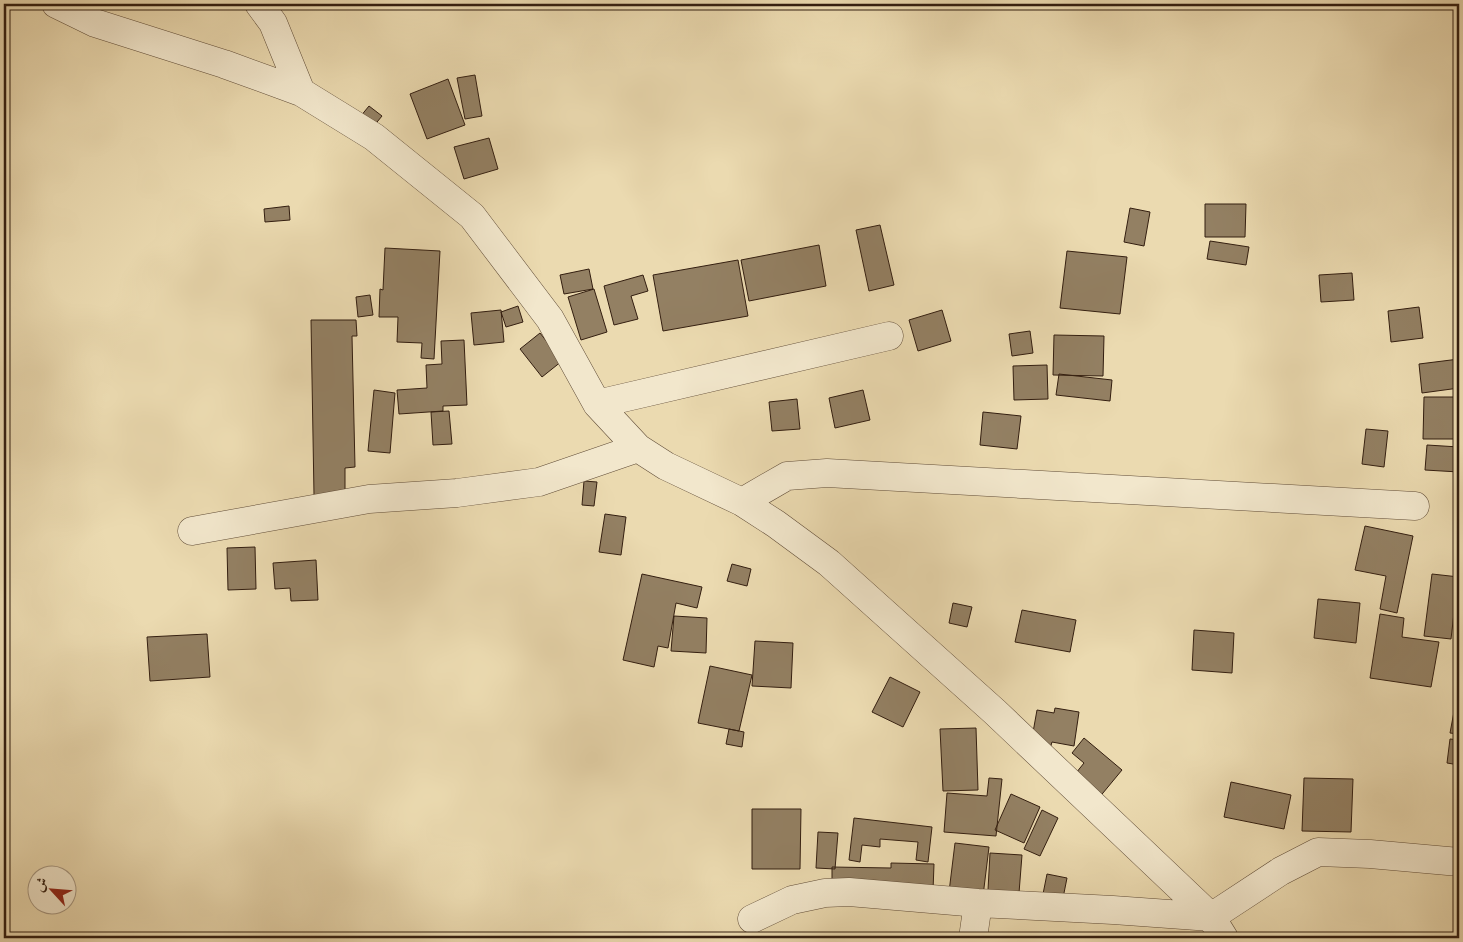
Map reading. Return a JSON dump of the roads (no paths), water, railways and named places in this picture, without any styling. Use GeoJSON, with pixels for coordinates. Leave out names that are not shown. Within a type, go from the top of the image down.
{"type":"FeatureCollection","features":[{"type":"Feature","properties":{"kind":"street"},"geometry":{"type":"LineString","coordinates":[[56,4],[95,23],[224,64],[301,92],[374,137],[472,216],[550,319],[597,404],[638,448],[666,466],[742,502],[776,524],[828,563],[995,712],[1217,928]]}},
{"type":"Feature","properties":{"kind":"street"},"geometry":{"type":"LineString","coordinates":[[259,4],[273,23],[301,92]]}},
{"type":"Feature","properties":{"kind":"street"},"geometry":{"type":"LineString","coordinates":[[597,404],[889,336]]}},
{"type":"Feature","properties":{"kind":"street"},"geometry":{"type":"LineString","coordinates":[[192,531],[369,499],[457,493],[539,482],[638,448]]}},
{"type":"Feature","properties":{"kind":"street"},"geometry":{"type":"LineString","coordinates":[[742,502],[787,476],[827,473],[1415,506]]}},
{"type":"Feature","properties":{"kind":"street"},"geometry":{"type":"LineString","coordinates":[[1217,928],[1280,871],[1318,852],[1370,854],[1459,862]]}},
{"type":"Feature","properties":{"kind":"street"},"geometry":{"type":"LineString","coordinates":[[752,919],[792,900],[825,893],[849,892],[978,904],[1113,910],[1217,928]]}},
{"type":"Feature","properties":{"kind":"street"},"geometry":{"type":"LineString","coordinates":[[973,938],[978,904]]}}]}
